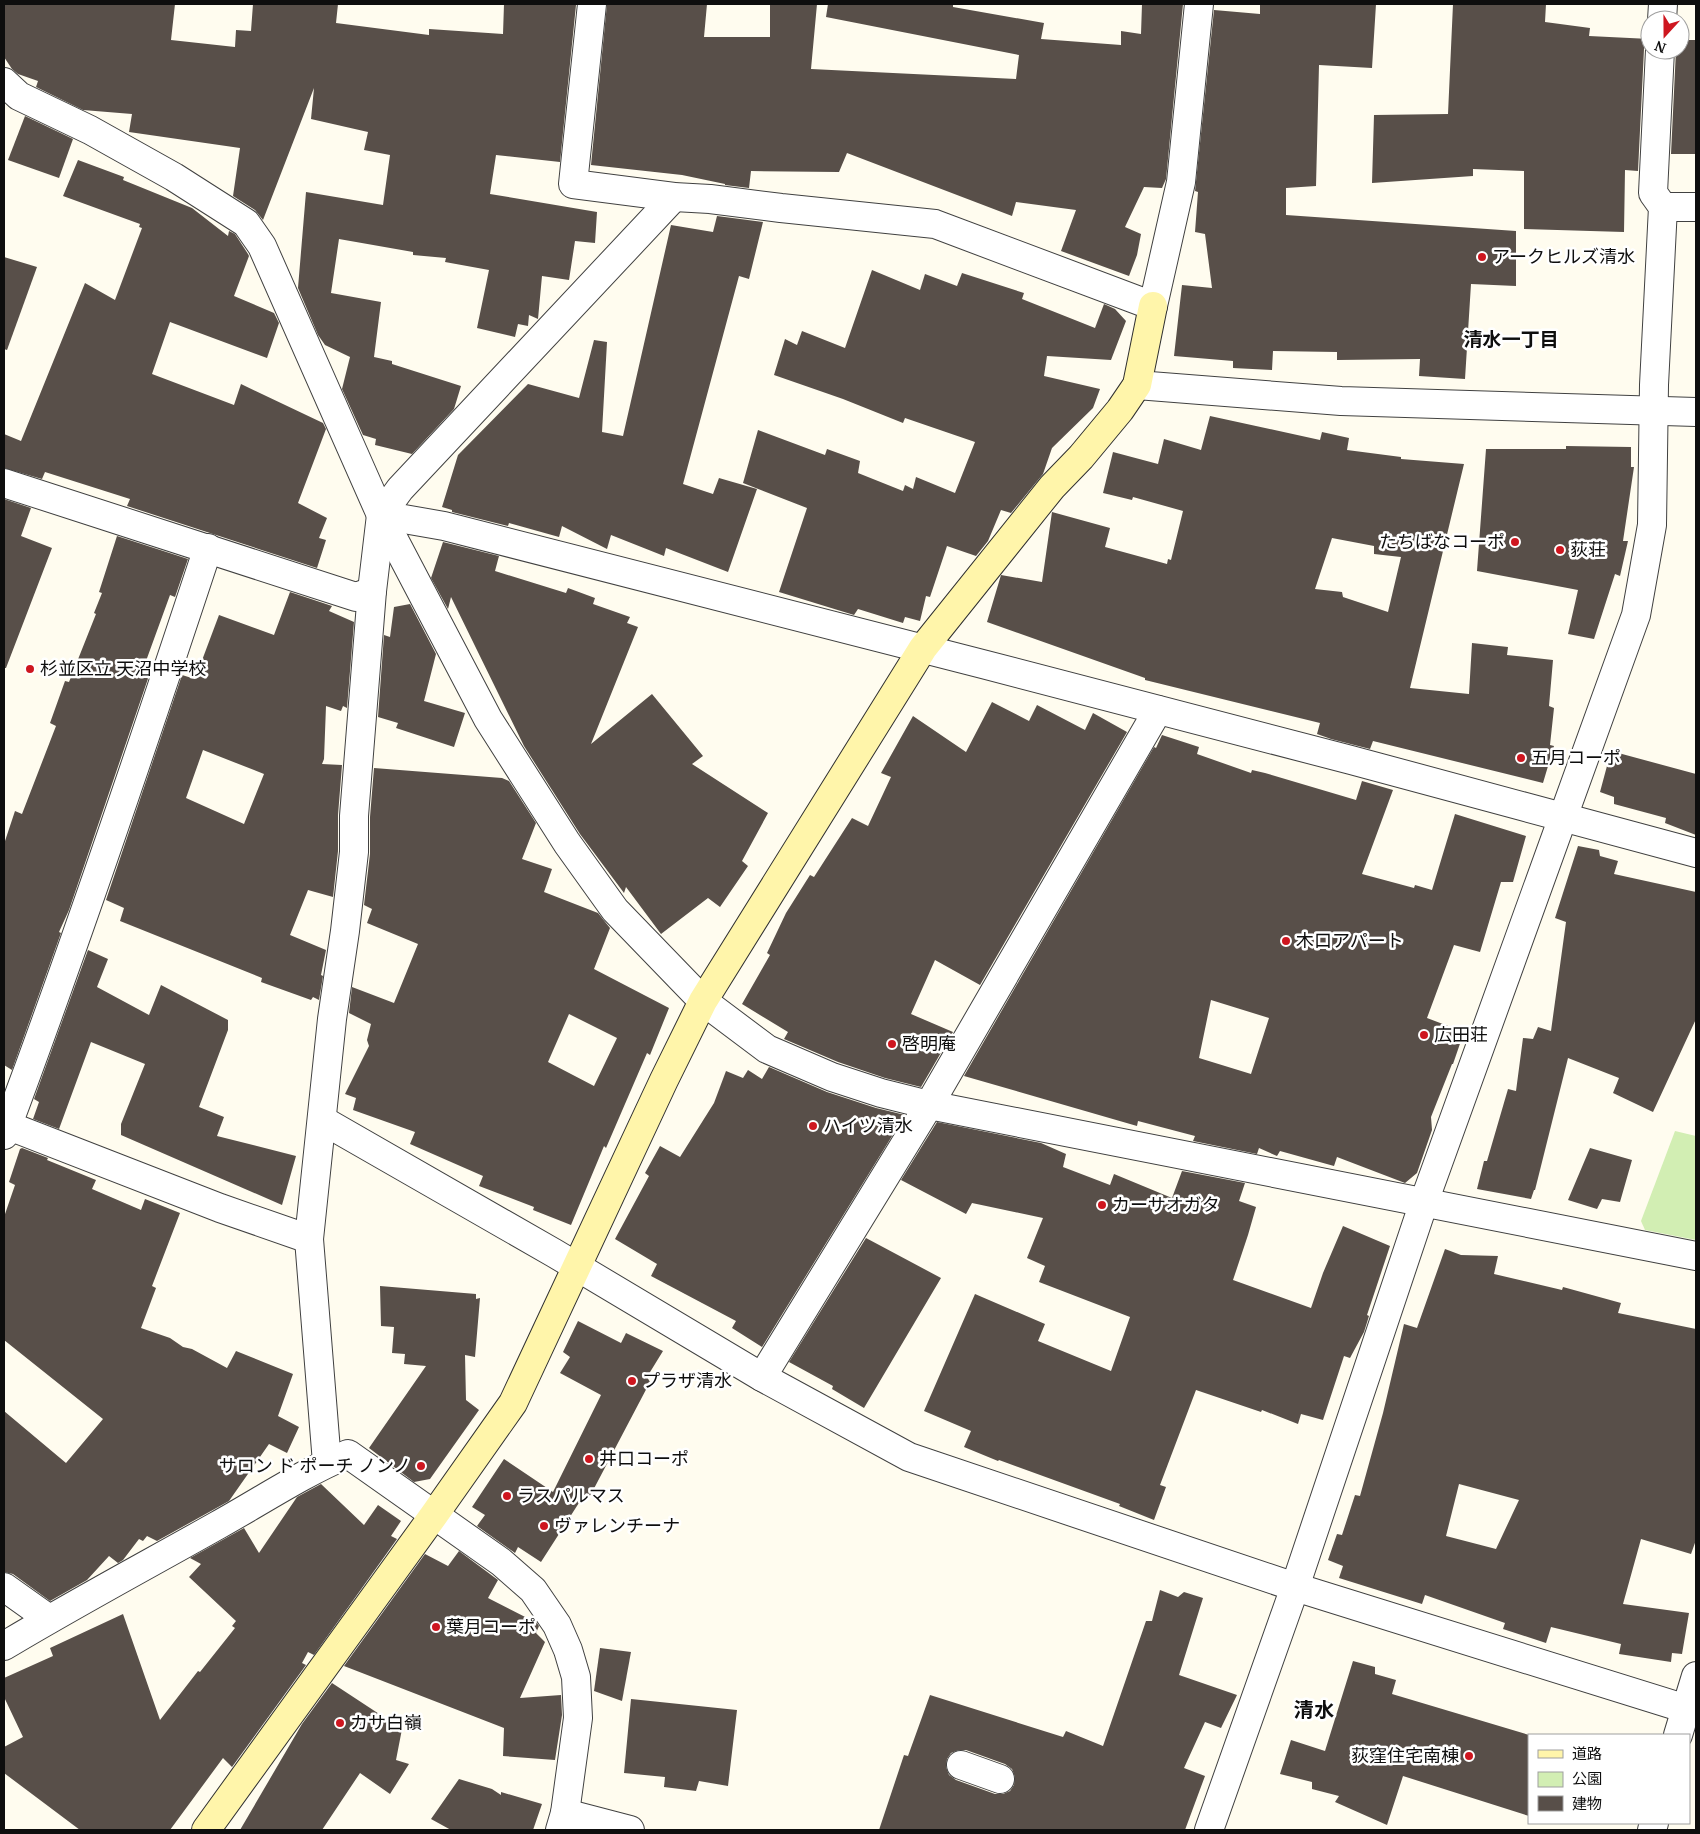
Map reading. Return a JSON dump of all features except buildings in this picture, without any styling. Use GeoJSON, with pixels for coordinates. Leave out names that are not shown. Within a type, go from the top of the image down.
{"type":"FeatureCollection","features":[{"type":"Feature","properties":{"kind":"street"},"geometry":{"type":"LineString","coordinates":[[592,4],[573,184],[674,197],[710,199],[935,224],[1153,306]]}},
{"type":"Feature","properties":{"kind":"street"},"geometry":{"type":"LineString","coordinates":[[206,1830],[513,1403],[664,1080],[703,1001],[923,648],[1052,487],[1081,457],[1138,385],[1180,182],[1199,4]]}},
{"type":"Feature","properties":{"kind":"street"},"geometry":{"type":"LineString","coordinates":[[1209,1830],[1296,1587],[1424,1202],[1636,615],[1652,525],[1654,384],[1663,207],[1653,193],[1660,60]]}},
{"type":"Feature","properties":{"kind":"street"},"geometry":{"type":"LineString","coordinates":[[4,82],[19,96],[90,130],[140,157],[246,223],[262,246],[381,515],[488,719],[567,844],[615,910],[703,1001],[767,1049],[840,1080],[929,1105],[1696,1256]]}},
{"type":"Feature","properties":{"kind":"street"},"geometry":{"type":"LineString","coordinates":[[337,1458],[309,1239],[332,1019],[346,931],[354,852],[354,816],[372,591],[381,515],[400,488],[674,197]]}},
{"type":"Feature","properties":{"kind":"street"},"geometry":{"type":"LineString","coordinates":[[1663,207],[1696,207]]}},
{"type":"Feature","properties":{"kind":"street"},"geometry":{"type":"LineString","coordinates":[[1138,385],[1341,401],[1696,412]]}},
{"type":"Feature","properties":{"kind":"street"},"geometry":{"type":"LineString","coordinates":[[4,483],[356,597],[372,591]]}},
{"type":"Feature","properties":{"kind":"street"},"geometry":{"type":"LineString","coordinates":[[381,515],[444,526],[923,648],[1696,853]]}},
{"type":"Feature","properties":{"kind":"street"},"geometry":{"type":"LineString","coordinates":[[208,548],[131,781],[5,1128],[309,1239]]}},
{"type":"Feature","properties":{"kind":"street"},"geometry":{"type":"LineString","coordinates":[[762,1377],[929,1105],[1158,710]]}},
{"type":"Feature","properties":{"kind":"street"},"geometry":{"type":"LineString","coordinates":[[322,1120],[577,1267],[762,1377],[909,1457],[1296,1587],[1691,1711]]}},
{"type":"Feature","properties":{"kind":"street"},"geometry":{"type":"LineString","coordinates":[[337,1458],[434,1515],[501,1562],[533,1590],[557,1625],[568,1650],[576,1677],[578,1718],[562,1822],[630,1830]]}},
{"type":"Feature","properties":{"kind":"street"},"geometry":{"type":"LineString","coordinates":[[4,1646],[337,1458]]}},
{"type":"Feature","properties":{"kind":"street"},"geometry":{"type":"LineString","coordinates":[[4,1587],[49,1619]]}},
{"type":"Feature","properties":{"kind":"street"},"geometry":{"type":"LineString","coordinates":[[1679,1734],[1691,1711],[1696,1676]]}},
{"type":"Feature","properties":{"kind":"street"},"geometry":{"type":"LineString","coordinates":[[961,1765],[1000,1779]]}},
{"type":"Feature","properties":{"kind":"green space"},"geometry":{"type":"Polygon","coordinates":[[[1675,1131],[1696,1136],[1696,1240],[1645,1230],[1641,1221],[1675,1131]]]}},
{"type":"Feature","properties":{"kind":"place","name":"アークヒルズ清水"},"geometry":{"type":"Point","coordinates":[1482,257]}},
{"type":"Feature","properties":{"kind":"place","name":"たちばなコーポ"},"geometry":{"type":"Point","coordinates":[1515,542]}},
{"type":"Feature","properties":{"kind":"place","name":"荻荘"},"geometry":{"type":"Point","coordinates":[1560,550]}},
{"type":"Feature","properties":{"kind":"place","name":"杉並区立 天沼中学校"},"geometry":{"type":"Point","coordinates":[30,669]}},
{"type":"Feature","properties":{"kind":"place","name":"五月コーポ"},"geometry":{"type":"Point","coordinates":[1521,758]}},
{"type":"Feature","properties":{"kind":"place","name":"木口アパート"},"geometry":{"type":"Point","coordinates":[1286,941]}},
{"type":"Feature","properties":{"kind":"place","name":"広田荘"},"geometry":{"type":"Point","coordinates":[1424,1035]}},
{"type":"Feature","properties":{"kind":"place","name":"啓明庵"},"geometry":{"type":"Point","coordinates":[892,1044]}},
{"type":"Feature","properties":{"kind":"place","name":"ハイツ清水"},"geometry":{"type":"Point","coordinates":[813,1126]}},
{"type":"Feature","properties":{"kind":"place","name":"カーサオガタ"},"geometry":{"type":"Point","coordinates":[1102,1205]}},
{"type":"Feature","properties":{"kind":"place","name":"プラザ清水"},"geometry":{"type":"Point","coordinates":[632,1381]}},
{"type":"Feature","properties":{"kind":"place","name":"井口コーポ"},"geometry":{"type":"Point","coordinates":[589,1459]}},
{"type":"Feature","properties":{"kind":"place","name":"サロン ド ポーチ ノンノ"},"geometry":{"type":"Point","coordinates":[421,1466]}},
{"type":"Feature","properties":{"kind":"place","name":"ラスパルマス"},"geometry":{"type":"Point","coordinates":[507,1496]}},
{"type":"Feature","properties":{"kind":"place","name":"ヴァレンチーナ"},"geometry":{"type":"Point","coordinates":[544,1526]}},
{"type":"Feature","properties":{"kind":"place","name":"葉月コーポ"},"geometry":{"type":"Point","coordinates":[436,1627]}},
{"type":"Feature","properties":{"kind":"place","name":"カサ白嶺"},"geometry":{"type":"Point","coordinates":[340,1723]}},
{"type":"Feature","properties":{"kind":"place","name":"荻窪住宅南棟"},"geometry":{"type":"Point","coordinates":[1469,1756]}},
{"type":"Feature","properties":{"kind":"district","name":"清水一丁目"},"geometry":{"type":"Point","coordinates":[1511,339]}},
{"type":"Feature","properties":{"kind":"district","name":"清水"},"geometry":{"type":"Point","coordinates":[1314,1710]}}]}
